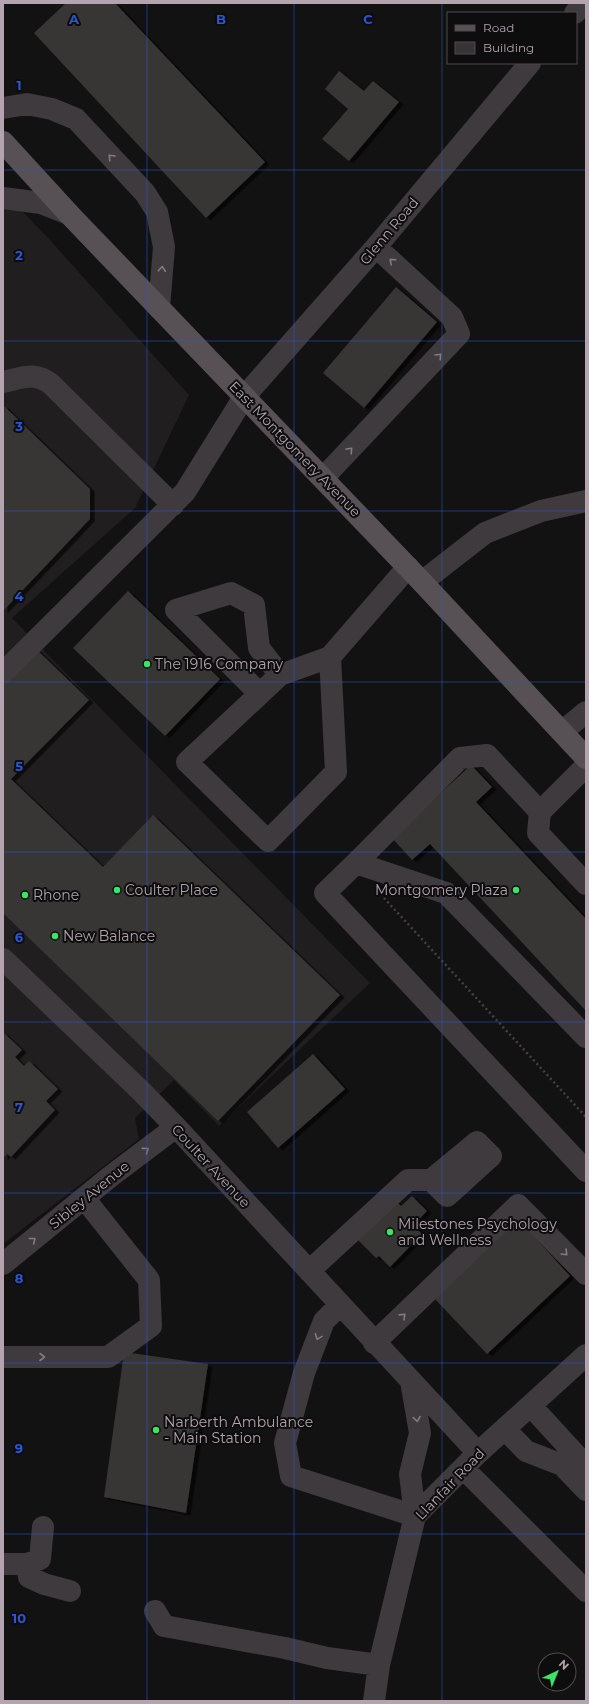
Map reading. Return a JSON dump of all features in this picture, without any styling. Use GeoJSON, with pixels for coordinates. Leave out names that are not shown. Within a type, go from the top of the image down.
{"type":"FeatureCollection","features":[{"type":"Feature","properties":{"kind":"main road","name":"East Montgomery Avenue"},"geometry":{"type":"LineString","coordinates":[[3,142],[69,214],[415,575],[586,758]]}},
{"type":"Feature","properties":{"kind":"street"},"geometry":{"type":"LineString","coordinates":[[576,12],[583,3]]}},
{"type":"Feature","properties":{"kind":"street","name":"Glenn Road"},"geometry":{"type":"LineString","coordinates":[[3,673],[186,492],[244,397],[376,247],[529,64]]}},
{"type":"Feature","properties":{"kind":"street"},"geometry":{"type":"LineString","coordinates":[[3,108],[27,104],[52,109],[76,119],[145,193],[157,212],[164,247],[159,308]]}},
{"type":"Feature","properties":{"kind":"street"},"geometry":{"type":"LineString","coordinates":[[3,198],[41,203],[69,214]]}},
{"type":"Feature","properties":{"kind":"street"},"geometry":{"type":"LineString","coordinates":[[323,478],[459,334],[452,317],[376,247]]}},
{"type":"Feature","properties":{"kind":"street"},"geometry":{"type":"LineString","coordinates":[[3,382],[32,376],[42,377],[51,384],[173,505]]}},
{"type":"Feature","properties":{"kind":"street"},"geometry":{"type":"LineString","coordinates":[[330,657],[336,772],[268,841],[186,762],[280,675],[330,657],[415,575],[486,533],[541,511],[586,501]]}},
{"type":"Feature","properties":{"kind":"street"},"geometry":{"type":"LineString","coordinates":[[260,694],[176,610],[231,592],[254,605],[259,648],[280,675]]}},
{"type":"Feature","properties":{"kind":"street"},"geometry":{"type":"LineString","coordinates":[[562,732],[586,712]]}},
{"type":"Feature","properties":{"kind":"street"},"geometry":{"type":"LineString","coordinates":[[540,812],[487,755],[460,758],[325,893],[586,1171]]}},
{"type":"Feature","properties":{"kind":"street"},"geometry":{"type":"LineString","coordinates":[[586,766],[540,812],[538,833],[586,884]]}},
{"type":"Feature","properties":{"kind":"street"},"geometry":{"type":"LineString","coordinates":[[356,863],[446,893],[586,1037]]}},
{"type":"Feature","properties":{"kind":"street","name":"Coulter Avenue"},"geometry":{"type":"LineString","coordinates":[[6,969],[141,1091],[478,1453]]}},
{"type":"Feature","properties":{"kind":"street","name":"Sibley Avenue"},"geometry":{"type":"LineString","coordinates":[[3,1264],[84,1198],[176,1127]]}},
{"type":"Feature","properties":{"kind":"street"},"geometry":{"type":"LineString","coordinates":[[309,1271],[408,1180],[431,1180]]}},
{"type":"Feature","properties":{"kind":"street"},"geometry":{"type":"LineString","coordinates":[[3,1357],[108,1357],[151,1326],[149,1280],[84,1198]]}},
{"type":"Feature","properties":{"kind":"street"},"geometry":{"type":"LineString","coordinates":[[374,1343],[518,1205],[586,1274]]}},
{"type":"Feature","properties":{"kind":"street"},"geometry":{"type":"LineString","coordinates":[[340,1305],[324,1321],[304,1373],[285,1443],[291,1476],[415,1516],[410,1474],[420,1433],[411,1381]]}},
{"type":"Feature","properties":{"kind":"street","name":"Llanfair Road"},"geometry":{"type":"LineString","coordinates":[[374,1701],[379,1665],[415,1516],[478,1453],[506,1429],[586,1354]]}},
{"type":"Feature","properties":{"kind":"street"},"geometry":{"type":"LineString","coordinates":[[531,1406],[586,1466]]}},
{"type":"Feature","properties":{"kind":"street"},"geometry":{"type":"LineString","coordinates":[[506,1429],[526,1451],[562,1465],[586,1490]]}},
{"type":"Feature","properties":{"kind":"street"},"geometry":{"type":"LineString","coordinates":[[463,1468],[586,1591]]}},
{"type":"Feature","properties":{"kind":"street"},"geometry":{"type":"LineString","coordinates":[[3,1564],[27,1564],[40,1559],[43,1528]]}},
{"type":"Feature","properties":{"kind":"street"},"geometry":{"type":"LineString","coordinates":[[27,1564],[30,1577],[44,1584],[70,1591]]}},
{"type":"Feature","properties":{"kind":"street"},"geometry":{"type":"LineString","coordinates":[[154,1612],[164,1626],[285,1648],[327,1658],[379,1665]]}},
{"type":"Feature","properties":{"kind":"path"},"geometry":{"type":"LineString","coordinates":[[380,895],[586,1116]]}},
{"type":"Feature","properties":{"kind":"shaded area"},"geometry":{"type":"Polygon","coordinates":[[[3,191],[49,239],[189,395],[135,508],[12,618],[370,983],[219,1126],[174,1080],[135,1118],[139,1139],[3,1244],[3,191]]]}},
{"type":"Feature","properties":{"kind":"building"},"geometry":{"type":"Polygon","coordinates":[[[66,3],[115,3],[265,162],[206,218],[34,33],[66,3]]]}},
{"type":"Feature","properties":{"kind":"building"},"geometry":{"type":"Polygon","coordinates":[[[339,71],[364,91],[373,81],[399,102],[349,161],[322,139],[348,109],[325,89],[339,71]]]}},
{"type":"Feature","properties":{"kind":"building"},"geometry":{"type":"Polygon","coordinates":[[[396,287],[437,322],[364,408],[323,373],[396,287]]]}},
{"type":"Feature","properties":{"kind":"building"},"geometry":{"type":"Polygon","coordinates":[[[3,405],[90,489],[90,519],[3,611],[3,405]]]}},
{"type":"Feature","properties":{"kind":"building","name":"The 1916 Company"},"geometry":{"type":"Polygon","coordinates":[[[128,591],[220,679],[165,736],[73,648],[128,591]]]}},
{"type":"Feature","properties":{"kind":"building","name":"Coulter Place"},"geometry":{"type":"Polygon","coordinates":[[[34,647],[89,700],[11,779],[103,867],[153,815],[340,995],[218,1121],[3,913],[3,679],[34,647]]]}},
{"type":"Feature","properties":{"kind":"building","name":"Montgomery Plaza"},"geometry":{"type":"Polygon","coordinates":[[[471,765],[492,787],[476,802],[586,919],[586,1011],[430,844],[412,860],[392,838],[471,765]]]}},
{"type":"Feature","properties":{"kind":"building"},"geometry":{"type":"Polygon","coordinates":[[[3,1032],[22,1050],[15,1057],[24,1066],[29,1061],[58,1089],[46,1101],[55,1110],[11,1157],[7,1154],[3,1158],[3,1032]]]}},
{"type":"Feature","properties":{"kind":"building"},"geometry":{"type":"Polygon","coordinates":[[[313,1054],[345,1089],[278,1148],[247,1112],[313,1054]]]}},
{"type":"Feature","properties":{"kind":"building","name":"Milestones Psychology and Wellness"},"geometry":{"type":"Polygon","coordinates":[[[412,1196],[427,1211],[415,1223],[419,1227],[417,1229],[422,1234],[390,1267],[379,1256],[376,1258],[355,1237],[391,1197],[401,1206],[412,1196]]]}},
{"type":"Feature","properties":{"kind":"building"},"geometry":{"type":"Polygon","coordinates":[[[518,1219],[570,1276],[487,1354],[434,1298],[518,1219]]]}},
{"type":"Feature","properties":{"kind":"building","name":"Narberth Ambulance - Main Station"},"geometry":{"type":"Polygon","coordinates":[[[124,1352],[208,1364],[186,1513],[104,1497],[124,1352]]]}},
{"type":"Feature","properties":{"kind":"place","name":"The 1916 Company"},"geometry":{"type":"Point","coordinates":[147,664]}},
{"type":"Feature","properties":{"kind":"place","name":"Coulter Place"},"geometry":{"type":"Point","coordinates":[117,890]}},
{"type":"Feature","properties":{"kind":"place","name":"Montgomery Plaza"},"geometry":{"type":"Point","coordinates":[516,890]}},
{"type":"Feature","properties":{"kind":"place","name":"Rhone"},"geometry":{"type":"Point","coordinates":[25,895]}},
{"type":"Feature","properties":{"kind":"place","name":"New Balance"},"geometry":{"type":"Point","coordinates":[55,936]}},
{"type":"Feature","properties":{"kind":"place","name":"Milestones Psychology and Wellness"},"geometry":{"type":"Point","coordinates":[390,1232]}},
{"type":"Feature","properties":{"kind":"place","name":"Narberth Ambulance - Main Station"},"geometry":{"type":"Point","coordinates":[156,1430]}}]}
